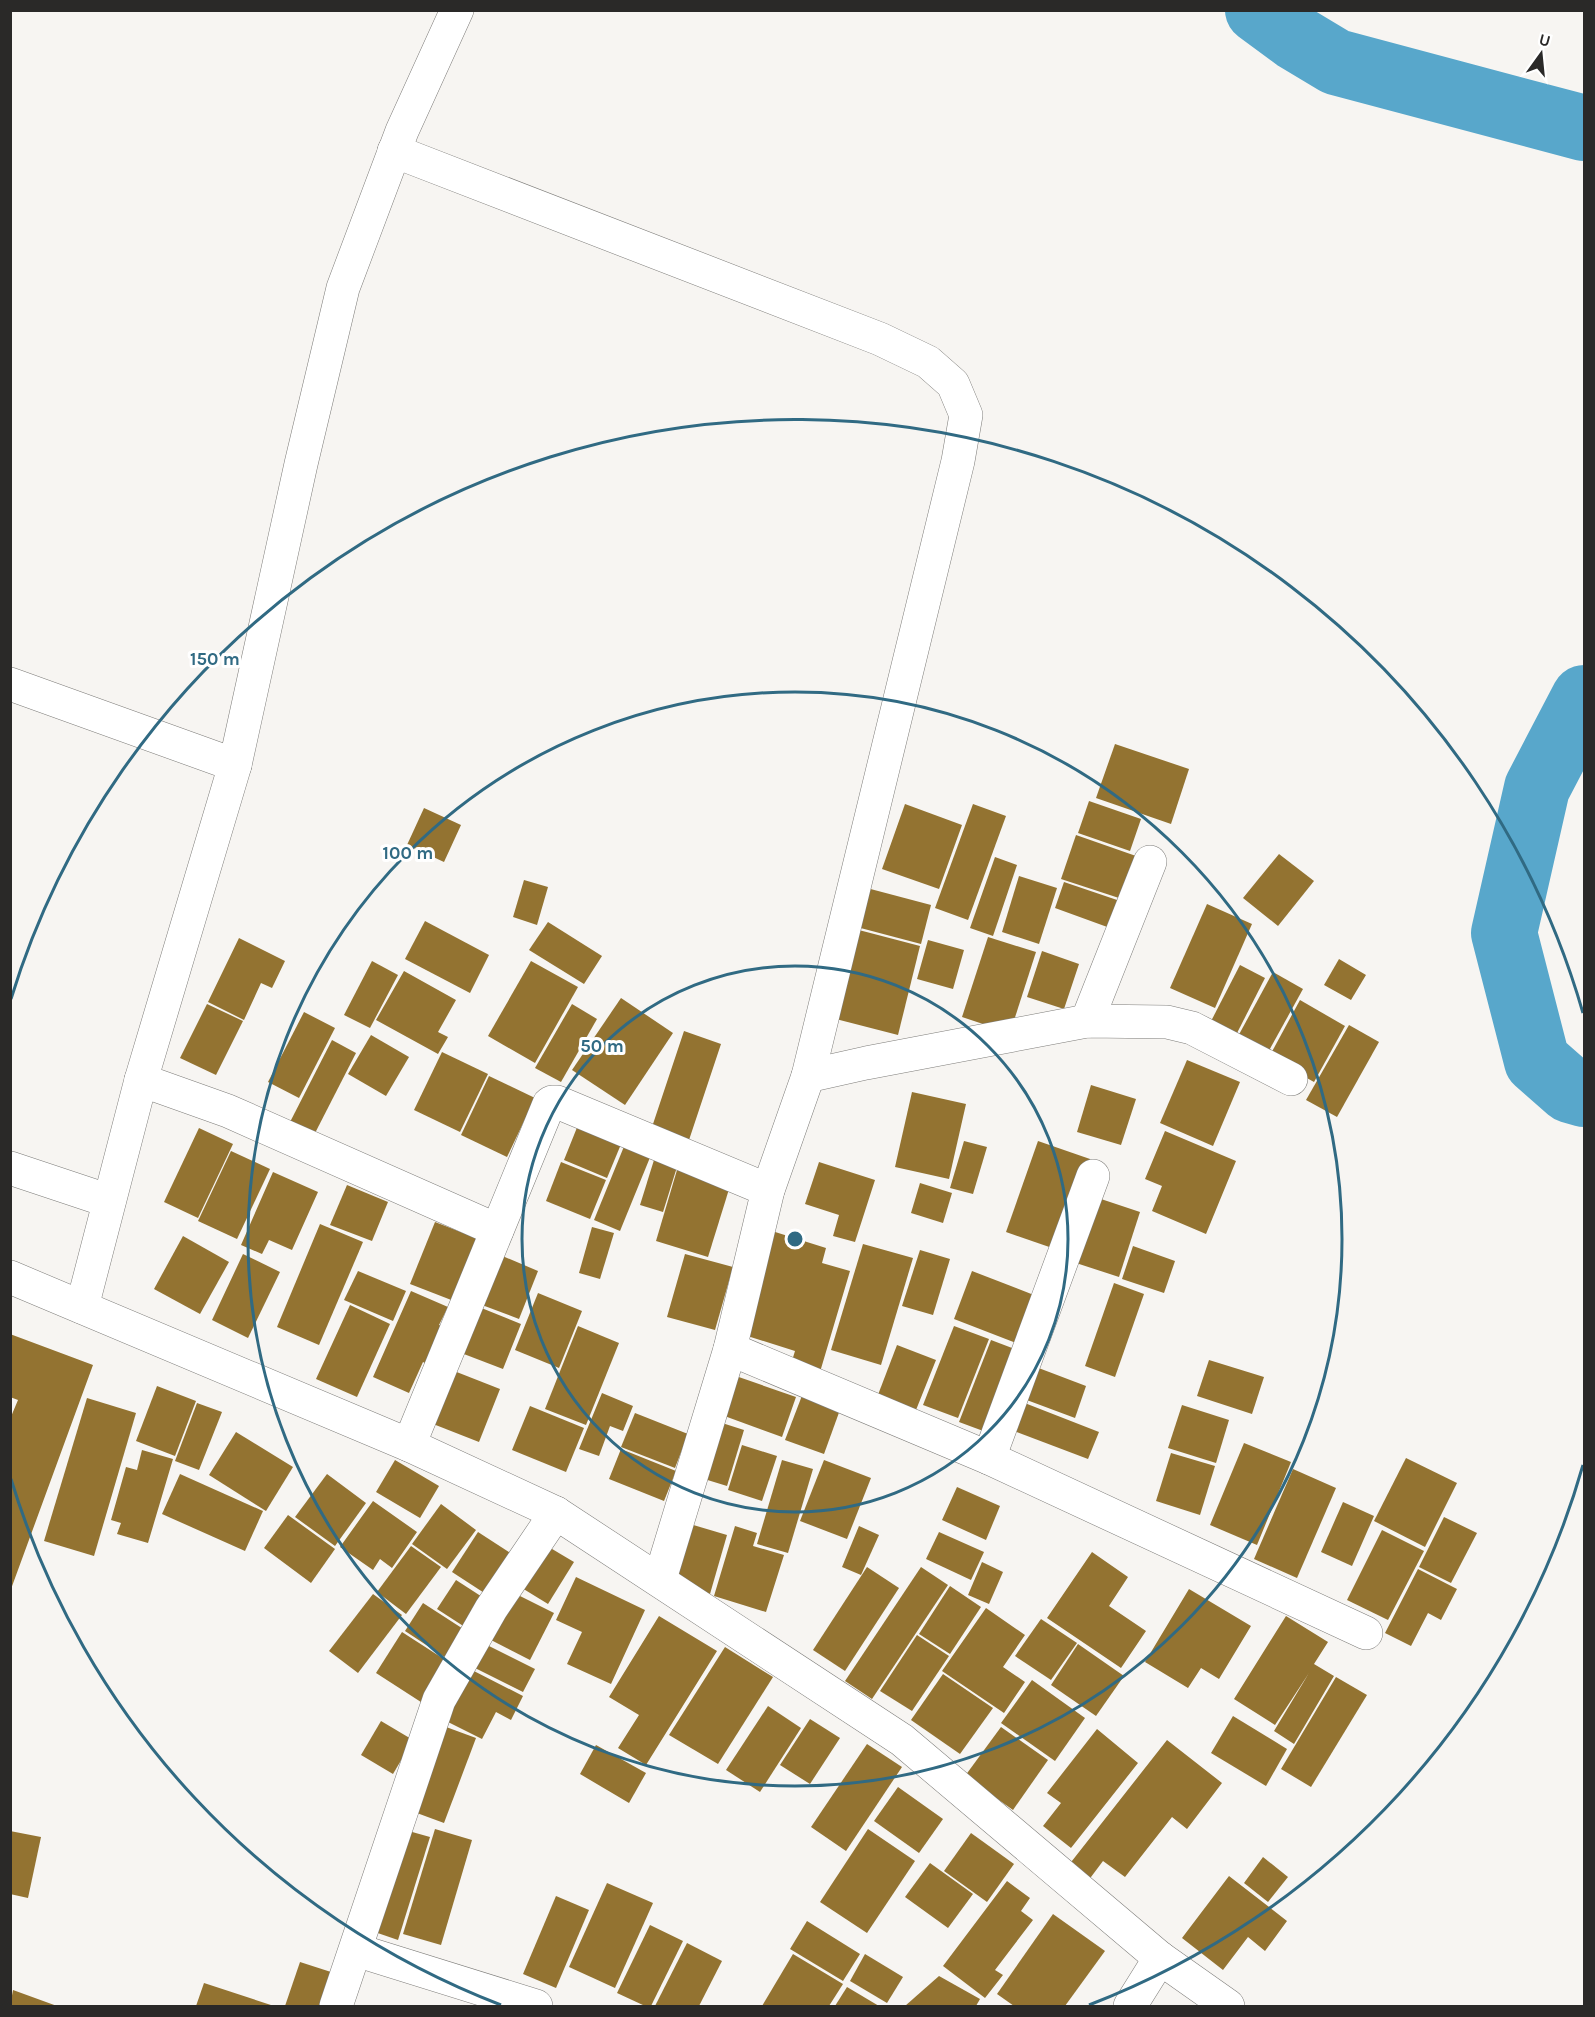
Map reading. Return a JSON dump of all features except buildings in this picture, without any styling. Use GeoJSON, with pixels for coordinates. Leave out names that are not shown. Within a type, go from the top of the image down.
{"type":"FeatureCollection","features":[{"type":"Feature","properties":{"kind":"street"},"geometry":{"type":"LineString","coordinates":[[82,1307],[141,1080],[235,765],[301,464],[343,288],[394,151],[457,10]]}},
{"type":"Feature","properties":{"kind":"street"},"geometry":{"type":"LineString","coordinates":[[394,151],[880,339],[928,362],[953,384],[966,415],[958,461],[808,1076],[768,1190],[730,1349],[660,1579]]}},
{"type":"Feature","properties":{"kind":"street"},"geometry":{"type":"LineString","coordinates":[[10,684],[235,765]]}},
{"type":"Feature","properties":{"kind":"street"},"geometry":{"type":"LineString","coordinates":[[1087,1022],[1150,862]]}},
{"type":"Feature","properties":{"kind":"street"},"geometry":{"type":"LineString","coordinates":[[808,1076],[1087,1022],[1167,1022],[1192,1028],[1291,1079]]}},
{"type":"Feature","properties":{"kind":"street"},"geometry":{"type":"LineString","coordinates":[[141,1080],[228,1111],[497,1230]]}},
{"type":"Feature","properties":{"kind":"street"},"geometry":{"type":"LineString","coordinates":[[410,1445],[549,1104],[557,1102],[768,1190]]}},
{"type":"Feature","properties":{"kind":"street"},"geometry":{"type":"LineString","coordinates":[[10,1168],[110,1201]]}},
{"type":"Feature","properties":{"kind":"street"},"geometry":{"type":"LineString","coordinates":[[989,1458],[1092,1176]]}},
{"type":"Feature","properties":{"kind":"street"},"geometry":{"type":"LineString","coordinates":[[10,1277],[410,1445],[556,1513],[660,1579],[902,1740],[1160,1959],[1228,2007]]}},
{"type":"Feature","properties":{"kind":"street"},"geometry":{"type":"LineString","coordinates":[[730,1349],[989,1458],[1366,1633]]}},
{"type":"Feature","properties":{"kind":"street"},"geometry":{"type":"LineString","coordinates":[[336,2007],[439,1700],[491,1608],[556,1513]]}},
{"type":"Feature","properties":{"kind":"street"},"geometry":{"type":"LineString","coordinates":[[356,1950],[536,2007]]}},
{"type":"Feature","properties":{"kind":"street"},"geometry":{"type":"LineString","coordinates":[[1130,2007],[1160,1959]]}},
{"type":"Feature","properties":{"kind":"waterway"},"geometry":{"type":"LineString","coordinates":[[1258,10],[1296,38],[1336,62],[1584,128]]}},
{"type":"Feature","properties":{"kind":"waterway"},"geometry":{"type":"LineString","coordinates":[[1584,698],[1537,788],[1504,933],[1537,1061],[1570,1090],[1584,1094]]}}]}
